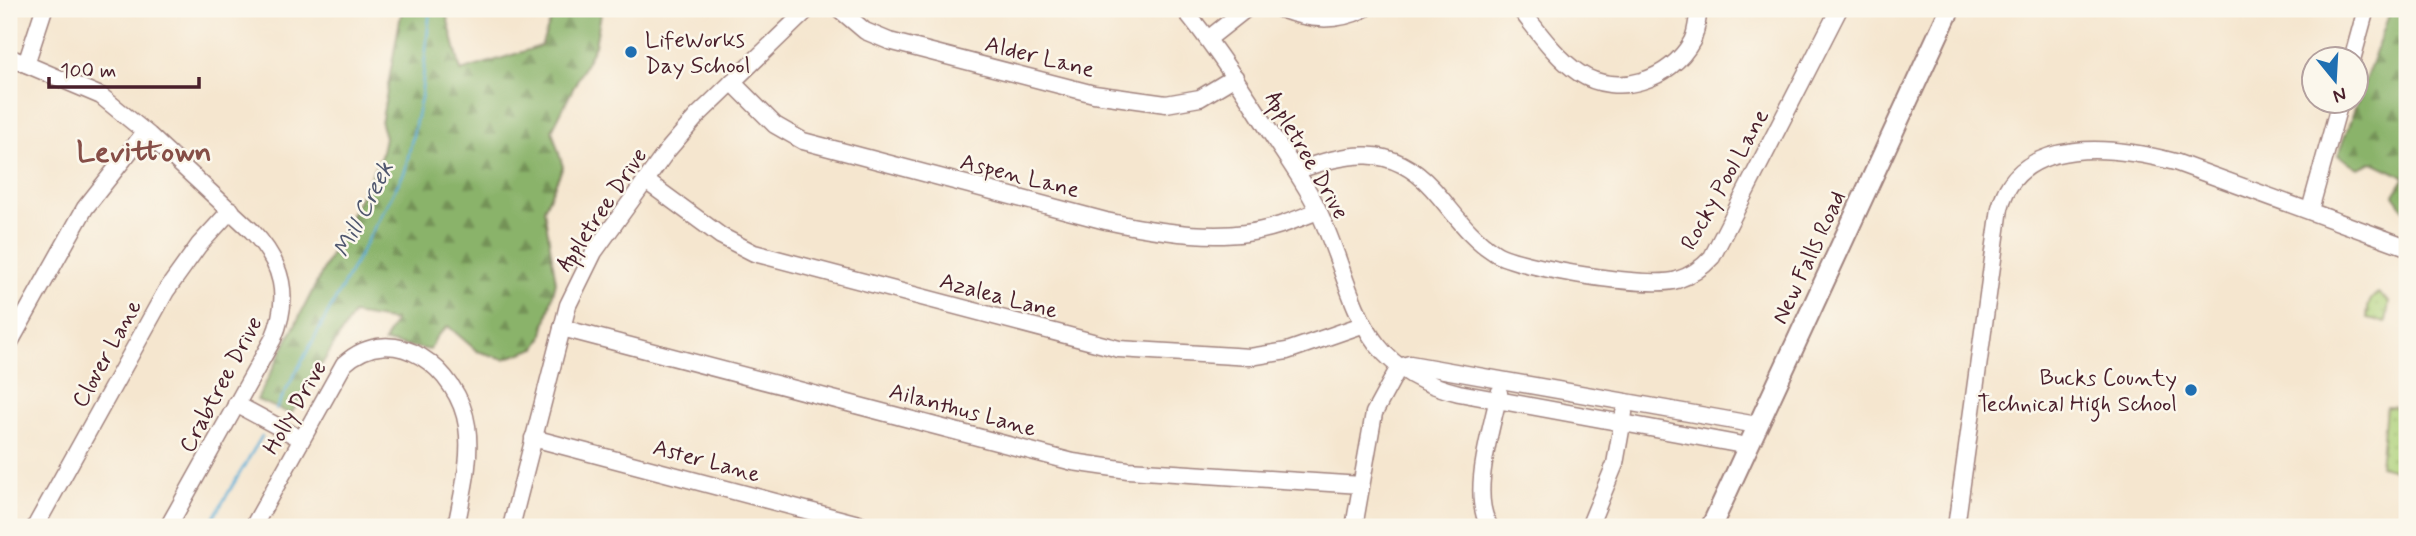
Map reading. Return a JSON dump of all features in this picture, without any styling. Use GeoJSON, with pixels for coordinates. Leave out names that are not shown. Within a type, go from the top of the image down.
{"type":"FeatureCollection","features":[{"type":"Feature","properties":{"kind":"main road","name":"New Falls Road"},"geometry":{"type":"LineString","coordinates":[[1711,527],[1950,9]]}},
{"type":"Feature","properties":{"kind":"street"},"geometry":{"type":"LineString","coordinates":[[26,64],[44,9]]}},
{"type":"Feature","properties":{"kind":"street","name":"Appletree Drive"},"geometry":{"type":"LineString","coordinates":[[511,527],[562,328],[583,271],[646,180],[697,116],[808,9]]}},
{"type":"Feature","properties":{"kind":"street","name":"Alder Lane"},"geometry":{"type":"LineString","coordinates":[[839,9],[865,30],[889,41],[1054,85],[1118,98],[1179,104],[1200,98],[1235,77]]}},
{"type":"Feature","properties":{"kind":"street","name":"Appletree Drive"},"geometry":{"type":"LineString","coordinates":[[1184,9],[1209,39],[1296,171],[1318,211],[1362,325],[1399,367],[1426,384],[1497,400],[1748,446]]}},
{"type":"Feature","properties":{"kind":"street"},"geometry":{"type":"LineString","coordinates":[[1209,39],[1246,9]]}},
{"type":"Feature","properties":{"kind":"street"},"geometry":{"type":"LineString","coordinates":[[1280,9],[1297,16],[1327,20],[1364,9]]}},
{"type":"Feature","properties":{"kind":"street"},"geometry":{"type":"LineString","coordinates":[[1520,9],[1581,74],[1622,85],[1652,77],[1678,60],[1692,40],[1699,9]]}},
{"type":"Feature","properties":{"kind":"street","name":"Rocky Pool Lane"},"geometry":{"type":"LineString","coordinates":[[1296,171],[1340,156],[1374,156],[1421,177],[1477,241],[1498,255],[1527,264],[1634,282],[1659,284],[1676,281],[1697,270],[1712,257],[1839,9]]}},
{"type":"Feature","properties":{"kind":"street"},"geometry":{"type":"LineString","coordinates":[[2356,46],[2366,9]]}},
{"type":"Feature","properties":{"kind":"street","name":"Crabtree Drive"},"geometry":{"type":"LineString","coordinates":[[9,57],[87,88],[145,132],[231,210],[275,259],[284,296],[282,318],[273,340],[168,527]]}},
{"type":"Feature","properties":{"kind":"street","name":"Aspen Lane"},"geometry":{"type":"LineString","coordinates":[[732,82],[775,125],[803,141],[1117,223],[1215,234],[1245,233],[1318,211]]}},
{"type":"Feature","properties":{"kind":"street"},"geometry":{"type":"LineString","coordinates":[[2310,210],[2336,116]]}},
{"type":"Feature","properties":{"kind":"street"},"geometry":{"type":"LineString","coordinates":[[9,344],[85,208],[145,132]]}},
{"type":"Feature","properties":{"kind":"street"},"geometry":{"type":"LineString","coordinates":[[1956,527],[2000,208],[2009,185],[2034,161],[2059,153],[2136,153],[2175,162],[2407,247]]}},
{"type":"Feature","properties":{"kind":"street","name":"Azalea Lane"},"geometry":{"type":"LineString","coordinates":[[646,180],[721,236],[754,253],[1104,346],[1250,357],[1287,351],[1362,325]]}},
{"type":"Feature","properties":{"kind":"street","name":"Clover Lane"},"geometry":{"type":"LineString","coordinates":[[35,527],[166,291],[193,252],[231,210]]}},
{"type":"Feature","properties":{"kind":"street","name":"Ailanthus Lane"},"geometry":{"type":"LineString","coordinates":[[562,328],[1073,462],[1128,470],[1361,485]]}},
{"type":"Feature","properties":{"kind":"street","name":"Holly Drive"},"geometry":{"type":"LineString","coordinates":[[253,527],[332,381],[353,356],[381,345],[396,346],[424,357],[447,379],[458,396],[467,425],[466,474],[456,527]]}},
{"type":"Feature","properties":{"kind":"street"},"geometry":{"type":"LineString","coordinates":[[1354,527],[1377,404],[1399,367],[1410,364],[1757,425]]}},
{"type":"Feature","properties":{"kind":"street"},"geometry":{"type":"LineString","coordinates":[[1490,527],[1483,516],[1480,490],[1501,380]]}},
{"type":"Feature","properties":{"kind":"street"},"geometry":{"type":"LineString","coordinates":[[1589,527],[1615,464],[1626,402]]}},
{"type":"Feature","properties":{"kind":"street"},"geometry":{"type":"LineString","coordinates":[[236,404],[301,439]]}},
{"type":"Feature","properties":{"kind":"street","name":"Aster Lane"},"geometry":{"type":"LineString","coordinates":[[533,438],[870,527]]}},
{"type":"Feature","properties":{"kind":"green space"},"geometry":{"type":"Polygon","coordinates":[[[402,9],[445,9],[461,71],[541,46],[555,9],[602,9],[595,45],[552,130],[563,167],[544,209],[556,282],[542,338],[536,348],[504,359],[477,351],[448,326],[436,337],[430,350],[384,342],[395,321],[353,314],[291,414],[257,400],[381,156],[385,137],[381,124],[402,9]]]}},
{"type":"Feature","properties":{"kind":"green space"},"geometry":{"type":"Polygon","coordinates":[[[2391,9],[2407,9],[2407,213],[2394,195],[2405,177],[2373,162],[2358,168],[2338,155],[2352,116],[2370,116],[2370,67],[2391,9]]]}},
{"type":"Feature","properties":{"kind":"green space"},"geometry":{"type":"Polygon","coordinates":[[[2378,293],[2389,302],[2386,322],[2367,318],[2370,302],[2378,293]]]}},
{"type":"Feature","properties":{"kind":"green space"},"geometry":{"type":"Polygon","coordinates":[[[2386,407],[2407,408],[2399,471],[2380,466],[2386,407]]]}},
{"type":"Feature","properties":{"kind":"waterway","name":"Mill Creek"},"geometry":{"type":"LineString","coordinates":[[276,409],[405,171],[421,98],[430,9]]}},
{"type":"Feature","properties":{"kind":"waterway","name":"Mill Creek"},"geometry":{"type":"LineString","coordinates":[[208,527],[262,436]]}},
{"type":"Feature","properties":{"kind":"place","name":"LifeWorks Day School"},"geometry":{"type":"Point","coordinates":[631,52]}},
{"type":"Feature","properties":{"kind":"place","name":"Bucks County Technical High School"},"geometry":{"type":"Point","coordinates":[2191,390]}},
{"type":"Feature","properties":{"kind":"district","name":"Levittown"},"geometry":{"type":"Point","coordinates":[144,151]}}]}
